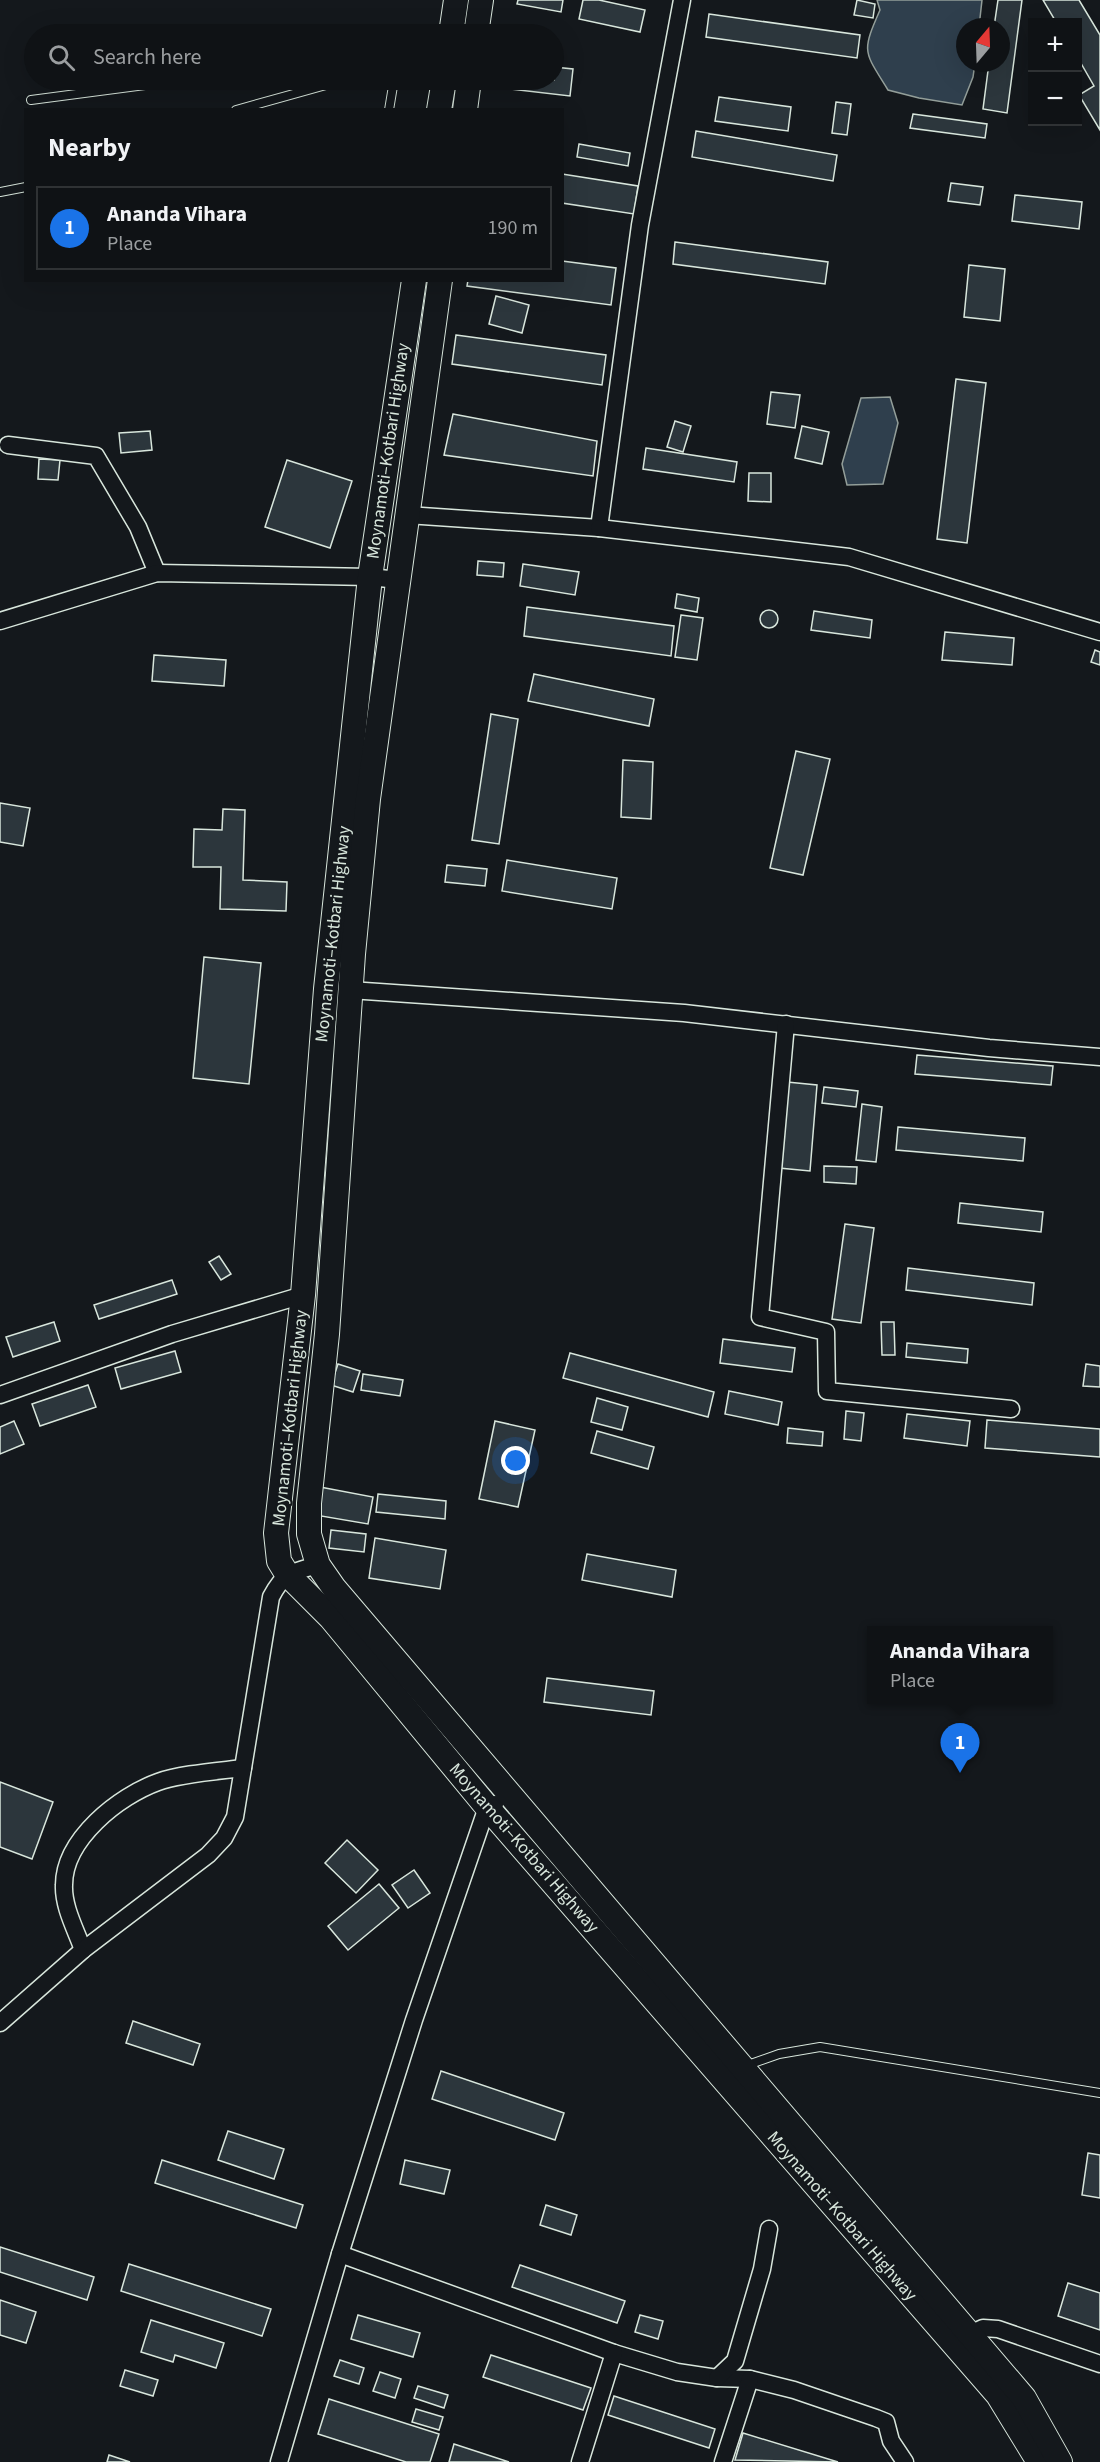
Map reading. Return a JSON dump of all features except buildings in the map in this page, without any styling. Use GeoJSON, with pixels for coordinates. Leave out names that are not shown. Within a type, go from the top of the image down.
{"type":"FeatureCollection","features":[{"type":"Feature","properties":{"kind":"main road"},"geometry":{"type":"LineString","coordinates":[[453,24],[456,0]]}},
{"type":"Feature","properties":{"kind":"main road"},"geometry":{"type":"LineString","coordinates":[[477,24],[481,0]]}},
{"type":"Feature","properties":{"kind":"main road"},"geometry":{"type":"LineString","coordinates":[[439,108],[442,90]]}},
{"type":"Feature","properties":{"kind":"main road"},"geometry":{"type":"LineString","coordinates":[[465,108],[468,90]]}},
{"type":"Feature","properties":{"kind":"main road","name":"Moynamoti–Kotbari Highway"},"geometry":{"type":"LineString","coordinates":[[414,282],[370,577],[326,989],[303,1295],[276,1533],[279,1561],[287,1574],[331,1618],[487,1808],[734,2074]]}},
{"type":"Feature","properties":{"kind":"main road","name":"Moynamoti–Kotbari Highway"},"geometry":{"type":"LineString","coordinates":[[440,282],[368,799],[350,990],[327,1334],[309,1503],[309,1534],[318,1565],[334,1588],[510,1796],[734,2074],[961,2338],[1024,2398],[1060,2462]]}},
{"type":"Feature","properties":{"kind":"main road","name":"Moynamoti–Kotbari Highway"},"geometry":{"type":"LineString","coordinates":[[961,2338],[1039,2462]]}},
{"type":"Feature","properties":{"kind":"street"},"geometry":{"type":"LineString","coordinates":[[599,528],[640,225],[682,0]]}},
{"type":"Feature","properties":{"kind":"street"},"geometry":{"type":"LineString","coordinates":[[8,445],[96,456],[138,527],[157,573]]}},
{"type":"Feature","properties":{"kind":"street"},"geometry":{"type":"LineString","coordinates":[[407,515],[599,528],[849,557],[1100,632]]}},
{"type":"Feature","properties":{"kind":"street"},"geometry":{"type":"LineString","coordinates":[[0,621],[157,573],[370,577],[398,580]]}},
{"type":"Feature","properties":{"kind":"street"},"geometry":{"type":"LineString","coordinates":[[350,990],[684,1012],[989,1048],[1100,1057]]}},
{"type":"Feature","properties":{"kind":"street"},"geometry":{"type":"LineString","coordinates":[[786,1024],[760,1317],[826,1332],[827,1391],[1011,1409]]}},
{"type":"Feature","properties":{"kind":"street"},"geometry":{"type":"LineString","coordinates":[[0,1395],[172,1334],[303,1295]]}},
{"type":"Feature","properties":{"kind":"street"},"geometry":{"type":"LineString","coordinates":[[0,2024],[83,1950],[208,1855],[224,1838],[235,1817],[272,1597],[287,1574],[318,1565]]}},
{"type":"Feature","properties":{"kind":"street"},"geometry":{"type":"LineString","coordinates":[[83,1950],[66,1902],[63,1884],[68,1865],[82,1838],[100,1816],[125,1798],[159,1781],[243,1768]]}},
{"type":"Feature","properties":{"kind":"street"},"geometry":{"type":"LineString","coordinates":[[279,2462],[340,2254],[414,2020],[487,1808],[510,1796]]}},
{"type":"Feature","properties":{"kind":"street"},"geometry":{"type":"LineString","coordinates":[[717,2378],[735,2361],[762,2269],[769,2229]]}},
{"type":"Feature","properties":{"kind":"street"},"geometry":{"type":"LineString","coordinates":[[340,2254],[614,2353],[677,2372],[717,2378],[750,2379],[794,2390],[885,2422],[891,2441],[905,2462]]}},
{"type":"Feature","properties":{"kind":"street"},"geometry":{"type":"LineString","coordinates":[[961,2338],[983,2328],[998,2329],[1100,2364]]}},
{"type":"Feature","properties":{"kind":"street"},"geometry":{"type":"LineString","coordinates":[[580,2462],[614,2353]]}},
{"type":"Feature","properties":{"kind":"street"},"geometry":{"type":"LineString","coordinates":[[723,2462],[750,2379]]}},
{"type":"Feature","properties":{"kind":"lane"},"geometry":{"type":"LineString","coordinates":[[31,100],[107,90]]}},
{"type":"Feature","properties":{"kind":"lane"},"geometry":{"type":"LineString","coordinates":[[243,108],[308,90]]}},
{"type":"Feature","properties":{"kind":"lane"},"geometry":{"type":"LineString","coordinates":[[389,108],[392,90]]}},
{"type":"Feature","properties":{"kind":"lane"},"geometry":{"type":"LineString","coordinates":[[0,192],[24,187]]}},
{"type":"Feature","properties":{"kind":"lane"},"geometry":{"type":"LineString","coordinates":[[734,2074],[779,2054],[820,2047],[1100,2093]]}},
{"type":"Feature","properties":{"kind":"water"},"geometry":{"type":"Polygon","coordinates":[[[877,0],[982,0],[980,18],[956,18],[956,72],[974,72],[962,105],[888,90],[868,52],[870,35],[880,10],[877,0]]]}},
{"type":"Feature","properties":{"kind":"water"},"geometry":{"type":"Polygon","coordinates":[[[890,397],[898,423],[883,484],[847,485],[842,464],[861,398],[890,397]]]}},
{"type":"Feature","properties":{"kind":"place","name":"Ananda Vihara"},"geometry":{"type":"Point","coordinates":[960,1773]}}]}
